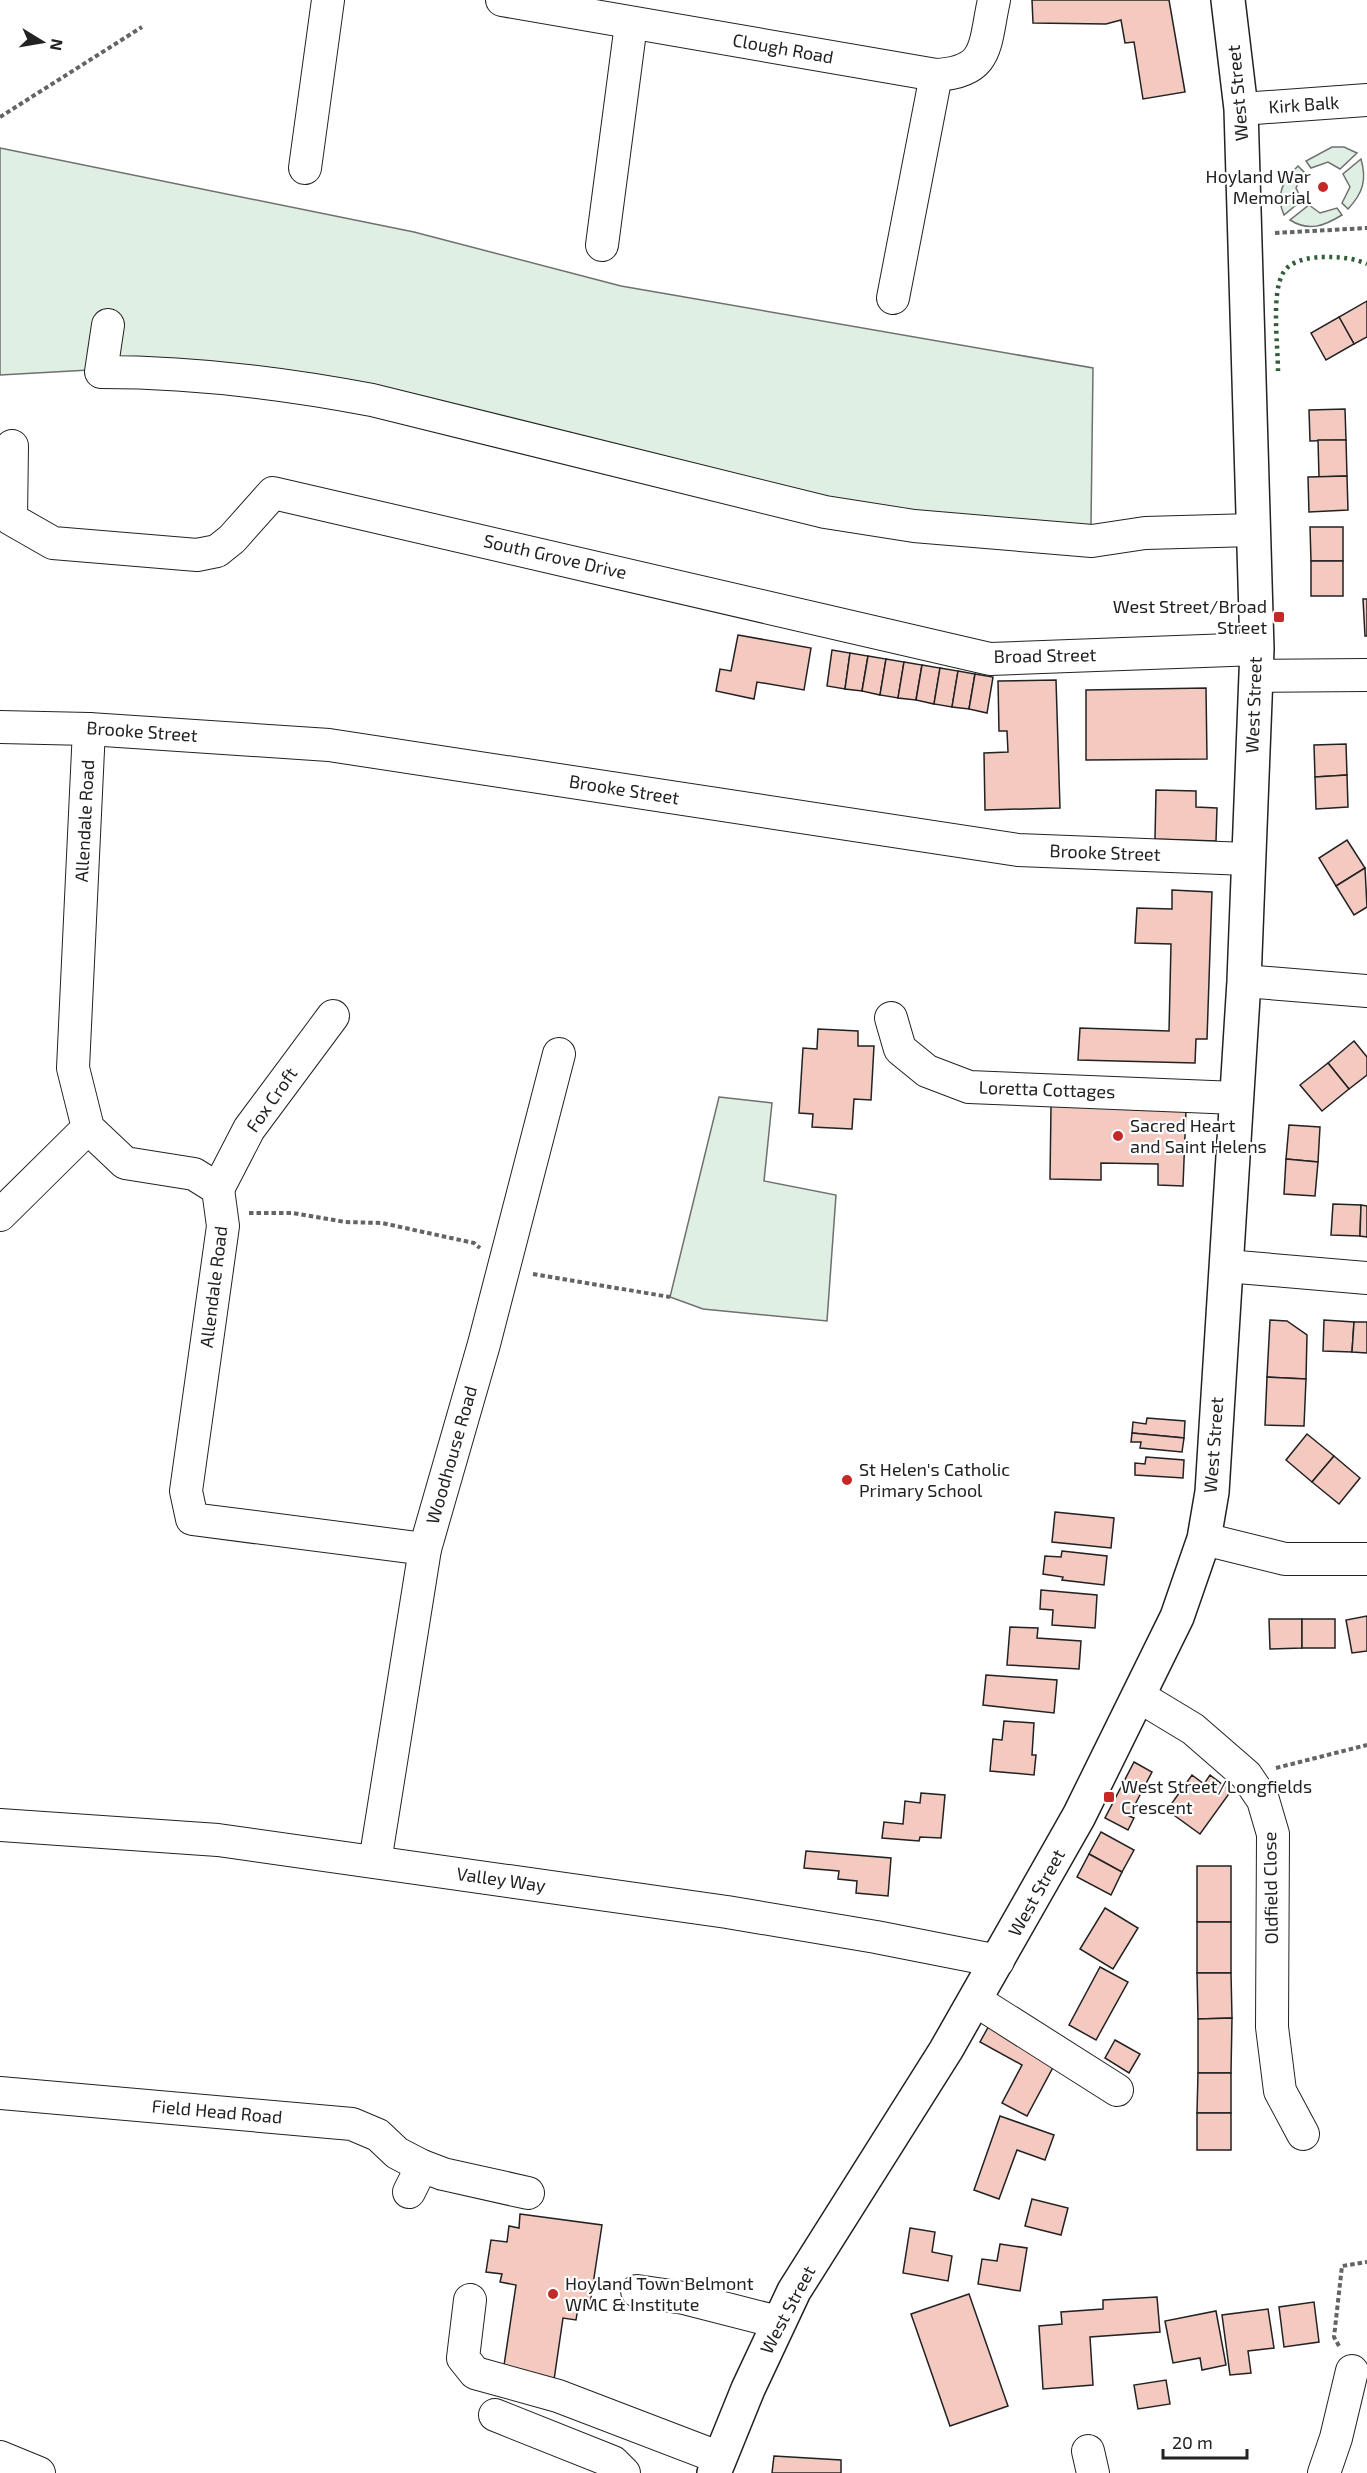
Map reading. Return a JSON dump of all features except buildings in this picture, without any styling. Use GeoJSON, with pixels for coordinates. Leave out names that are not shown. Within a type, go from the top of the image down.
{"type":"FeatureCollection","features":[{"type":"Feature","properties":{"kind":"main road","name":"West Street"},"geometry":{"type":"LineString","coordinates":[[717,2465],[778,2322],[975,2000],[1070,1834],[1140,1697],[1177,1617],[1204,1539],[1212,1492],[1244,981],[1256,662],[1241,109],[1228,0]]}},
{"type":"Feature","properties":{"kind":"street"},"geometry":{"type":"LineString","coordinates":[[305,168],[328,0]]}},
{"type":"Feature","properties":{"kind":"street","name":"Clough Road"},"geometry":{"type":"LineString","coordinates":[[502,0],[936,75],[956,74],[974,66],[982,50],[994,0]]}},
{"type":"Feature","properties":{"kind":"street"},"geometry":{"type":"LineString","coordinates":[[602,245],[631,24]]}},
{"type":"Feature","properties":{"kind":"street"},"geometry":{"type":"LineString","coordinates":[[893,298],[936,75]]}},
{"type":"Feature","properties":{"kind":"street","name":"Kirk Balk"},"geometry":{"type":"LineString","coordinates":[[1241,109],[1367,100]]}},
{"type":"Feature","properties":{"kind":"street"},"geometry":{"type":"LineString","coordinates":[[108,325],[101,372],[160,372],[314,389],[372,400],[825,512],[937,529],[1092,541],[1145,533],[1253,530]]}},
{"type":"Feature","properties":{"kind":"street","name":"South Grove Drive"},"geometry":{"type":"LineString","coordinates":[[12,446],[11,519],[53,543],[197,555],[217,551],[232,539],[273,493],[838,622]]}},
{"type":"Feature","properties":{"kind":"street","name":"Broad Street"},"geometry":{"type":"LineString","coordinates":[[838,622],[990,659],[1256,662],[1367,675]]}},
{"type":"Feature","properties":{"kind":"street","name":"Brooke Street"},"geometry":{"type":"LineString","coordinates":[[0,727],[89,729],[329,745],[1018,850],[1247,859]]}},
{"type":"Feature","properties":{"kind":"street","name":"Allendale Road"},"geometry":{"type":"LineString","coordinates":[[88,1128],[73,1068],[89,729]]}},
{"type":"Feature","properties":{"kind":"street"},"geometry":{"type":"LineString","coordinates":[[1244,981],[1367,991]]}},
{"type":"Feature","properties":{"kind":"street","name":"Fox Croft"},"geometry":{"type":"LineString","coordinates":[[220,1201],[249,1129],[333,1016]]}},
{"type":"Feature","properties":{"kind":"street","name":"Loretta Cottages"},"geometry":{"type":"LineString","coordinates":[[891,1018],[900,1049],[927,1071],[969,1087],[1236,1098]]}},
{"type":"Feature","properties":{"kind":"street","name":"Woodhouse Road"},"geometry":{"type":"LineString","coordinates":[[375,1862],[425,1549],[504,1269],[560,1054]]}},
{"type":"Feature","properties":{"kind":"street"},"geometry":{"type":"LineString","coordinates":[[0,1215],[88,1128],[125,1163],[194,1174],[220,1201]]}},
{"type":"Feature","properties":{"kind":"street","name":"Allendale Road"},"geometry":{"type":"LineString","coordinates":[[220,1201],[223,1226],[186,1491],[192,1519],[425,1549]]}},
{"type":"Feature","properties":{"kind":"street"},"geometry":{"type":"LineString","coordinates":[[1226,1266],[1367,1278]]}},
{"type":"Feature","properties":{"kind":"street"},"geometry":{"type":"LineString","coordinates":[[1204,1539],[1285,1558],[1367,1559]]}},
{"type":"Feature","properties":{"kind":"street","name":"Oldfield Close"},"geometry":{"type":"LineString","coordinates":[[1140,1697],[1193,1729],[1246,1775],[1263,1800],[1273,1834],[1272,2027],[1280,2091],[1303,2134]]}},
{"type":"Feature","properties":{"kind":"street","name":"Valley Way"},"geometry":{"type":"LineString","coordinates":[[0,1825],[218,1840],[727,1912],[876,1937],[998,1961]]}},
{"type":"Feature","properties":{"kind":"street"},"geometry":{"type":"LineString","coordinates":[[975,2000],[1117,2090]]}},
{"type":"Feature","properties":{"kind":"street","name":"Field Head Road"},"geometry":{"type":"LineString","coordinates":[[0,2093],[352,2124],[378,2135],[425,2177],[528,2193]]}},
{"type":"Feature","properties":{"kind":"street"},"geometry":{"type":"LineString","coordinates":[[637,2291],[684,2298],[778,2322]]}},
{"type":"Feature","properties":{"kind":"street"},"geometry":{"type":"LineString","coordinates":[[470,2300],[463,2358],[475,2373],[558,2396],[717,2465]]}},
{"type":"Feature","properties":{"kind":"street"},"geometry":{"type":"LineString","coordinates":[[1324,2473],[1336,2438],[1352,2371]]}},
{"type":"Feature","properties":{"kind":"street"},"geometry":{"type":"LineString","coordinates":[[495,2415],[613,2462],[624,2473]]}},
{"type":"Feature","properties":{"kind":"street"},"geometry":{"type":"LineString","coordinates":[[0,2457],[39,2473]]}},
{"type":"Feature","properties":{"kind":"path"},"geometry":{"type":"LineString","coordinates":[[0,117],[142,27]]}},
{"type":"Feature","properties":{"kind":"path"},"geometry":{"type":"LineString","coordinates":[[1271,233],[1367,228]]}},
{"type":"Feature","properties":{"kind":"path"},"geometry":{"type":"LineString","coordinates":[[220,1201],[345,1222],[382,1223],[474,1243],[504,1269],[670,1297]]}},
{"type":"Feature","properties":{"kind":"path"},"geometry":{"type":"LineString","coordinates":[[1246,1775],[1367,1745]]}},
{"type":"Feature","properties":{"kind":"path"},"geometry":{"type":"LineString","coordinates":[[1352,2371],[1334,2337],[1342,2266],[1367,2262]]}},
{"type":"Feature","properties":{"kind":"green space"},"geometry":{"type":"Polygon","coordinates":[[[1332,147],[1344,147],[1357,153],[1340,169],[1328,162],[1311,168],[1306,161],[1332,147]]]}},
{"type":"Feature","properties":{"kind":"green space"},"geometry":{"type":"Polygon","coordinates":[[[0,148],[414,232],[621,286],[1093,368],[1091,526],[895,514],[143,367],[0,375],[0,148]]]}},
{"type":"Feature","properties":{"kind":"green space"},"geometry":{"type":"Polygon","coordinates":[[[1361,159],[1364,173],[1362,186],[1348,209],[1342,203],[1350,187],[1343,174],[1361,159]]]}},
{"type":"Feature","properties":{"kind":"green space"},"geometry":{"type":"Polygon","coordinates":[[[1298,166],[1304,172],[1296,188],[1302,200],[1284,215],[1280,201],[1282,188],[1298,166]]]}},
{"type":"Feature","properties":{"kind":"green space"},"geometry":{"type":"Polygon","coordinates":[[[1309,205],[1320,213],[1337,208],[1342,215],[1329,222],[1310,227],[1290,220],[1309,205]]]}},
{"type":"Feature","properties":{"kind":"green space"},"geometry":{"type":"Polygon","coordinates":[[[719,1097],[772,1103],[764,1181],[836,1195],[827,1321],[703,1309],[670,1297],[719,1097]]]}},
{"type":"Feature","properties":{"kind":"hedge"},"geometry":{"type":"LineString","coordinates":[[1278,371],[1277,294],[1279,282],[1286,269],[1300,260],[1321,257],[1338,257],[1367,264]]}},
{"type":"Feature","properties":{"kind":"place","name":"Hoyland War Memorial"},"geometry":{"type":"Point","coordinates":[1323,187]}},
{"type":"Feature","properties":{"kind":"place","name":"West Street/Broad Street"},"geometry":{"type":"Point","coordinates":[1279,617]}},
{"type":"Feature","properties":{"kind":"place","name":"Sacred Heart and Saint Helens"},"geometry":{"type":"Point","coordinates":[1118,1136]}},
{"type":"Feature","properties":{"kind":"place","name":"St Helen's Catholic Primary School"},"geometry":{"type":"Point","coordinates":[847,1480]}},
{"type":"Feature","properties":{"kind":"place","name":"West Street/Longfields Crescent"},"geometry":{"type":"Point","coordinates":[1109,1797]}},
{"type":"Feature","properties":{"kind":"place","name":"Hoyland Town Belmont WMC & Institute"},"geometry":{"type":"Point","coordinates":[553,2294]}}]}
